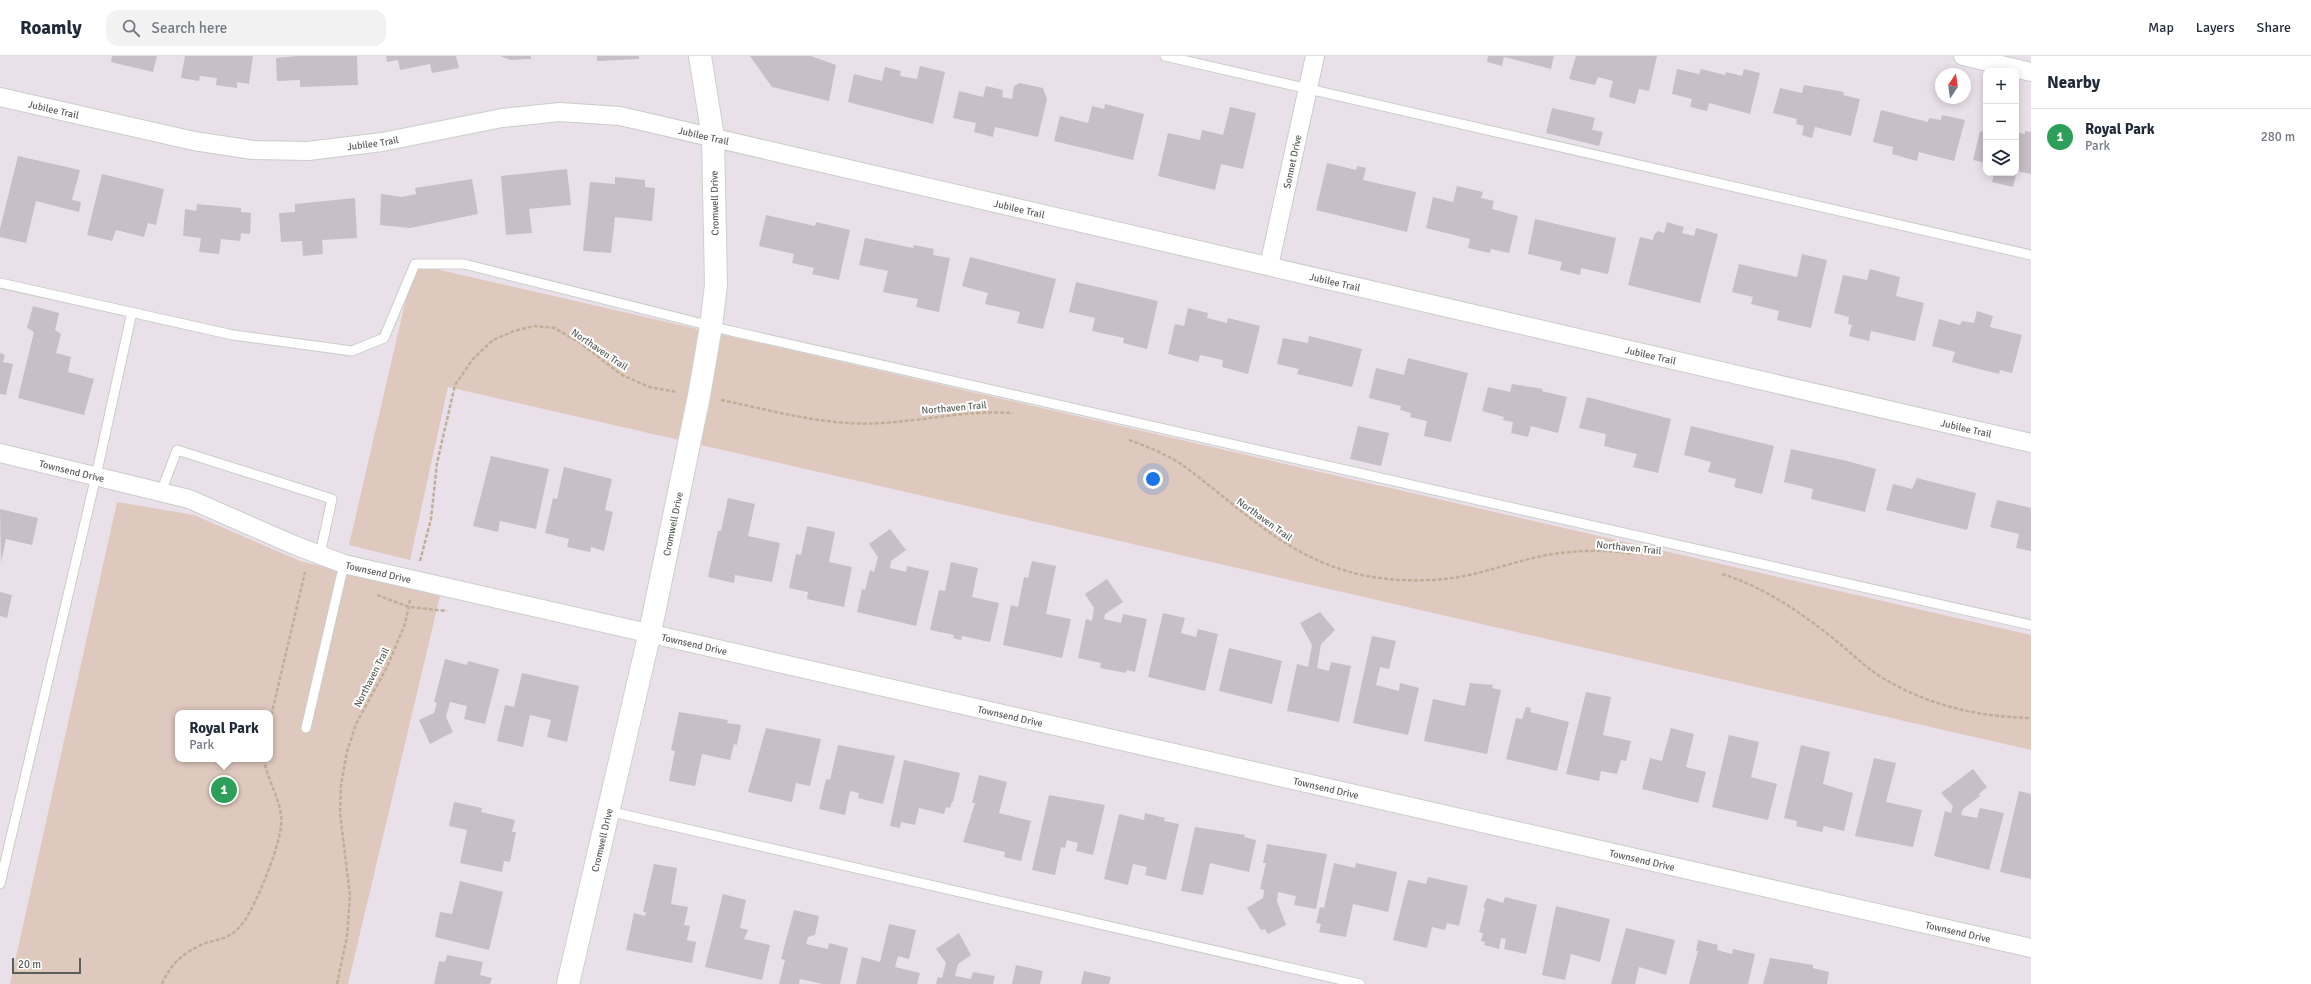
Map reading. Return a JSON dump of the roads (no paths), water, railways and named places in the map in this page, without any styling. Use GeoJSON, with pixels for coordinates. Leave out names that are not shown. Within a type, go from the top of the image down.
{"type":"FeatureCollection","features":[{"type":"Feature","properties":{"kind":"street","name":"Cromwell Drive"},"geometry":{"type":"LineString","coordinates":[[568,984],[650,632],[699,396],[711,326],[716,285],[713,137],[700,56]]}},
{"type":"Feature","properties":{"kind":"street","name":"Sonnet Drive"},"geometry":{"type":"LineString","coordinates":[[1269,266],[1315,56]]}},
{"type":"Feature","properties":{"kind":"street"},"geometry":{"type":"LineString","coordinates":[[1963,56],[2031,72]]}},
{"type":"Feature","properties":{"kind":"street","name":"Jubilee Trail"},"geometry":{"type":"LineString","coordinates":[[0,97],[194,141],[253,150],[316,150],[382,142],[502,118],[560,112],[620,116],[2031,443]]}},
{"type":"Feature","properties":{"kind":"street","name":"Townsend Drive"},"geometry":{"type":"LineString","coordinates":[[0,453],[189,499],[344,564],[650,632],[2031,948]]}},
{"type":"Feature","properties":{"kind":"lane"},"geometry":{"type":"LineString","coordinates":[[1165,56],[2031,255]]}},
{"type":"Feature","properties":{"kind":"lane"},"geometry":{"type":"LineString","coordinates":[[0,283],[233,335],[352,351],[384,338],[415,264],[464,264],[711,326],[2031,625]]}},
{"type":"Feature","properties":{"kind":"lane"},"geometry":{"type":"LineString","coordinates":[[0,884],[96,476],[132,312]]}},
{"type":"Feature","properties":{"kind":"lane"},"geometry":{"type":"LineString","coordinates":[[161,492],[177,450],[332,500],[320,554]]}},
{"type":"Feature","properties":{"kind":"lane"},"geometry":{"type":"LineString","coordinates":[[306,728],[344,564]]}},
{"type":"Feature","properties":{"kind":"lane"},"geometry":{"type":"LineString","coordinates":[[608,811],[1360,984]]}},
{"type":"Feature","properties":{"kind":"place","name":"Royal Park"},"geometry":{"type":"Point","coordinates":[224,790]}}]}
